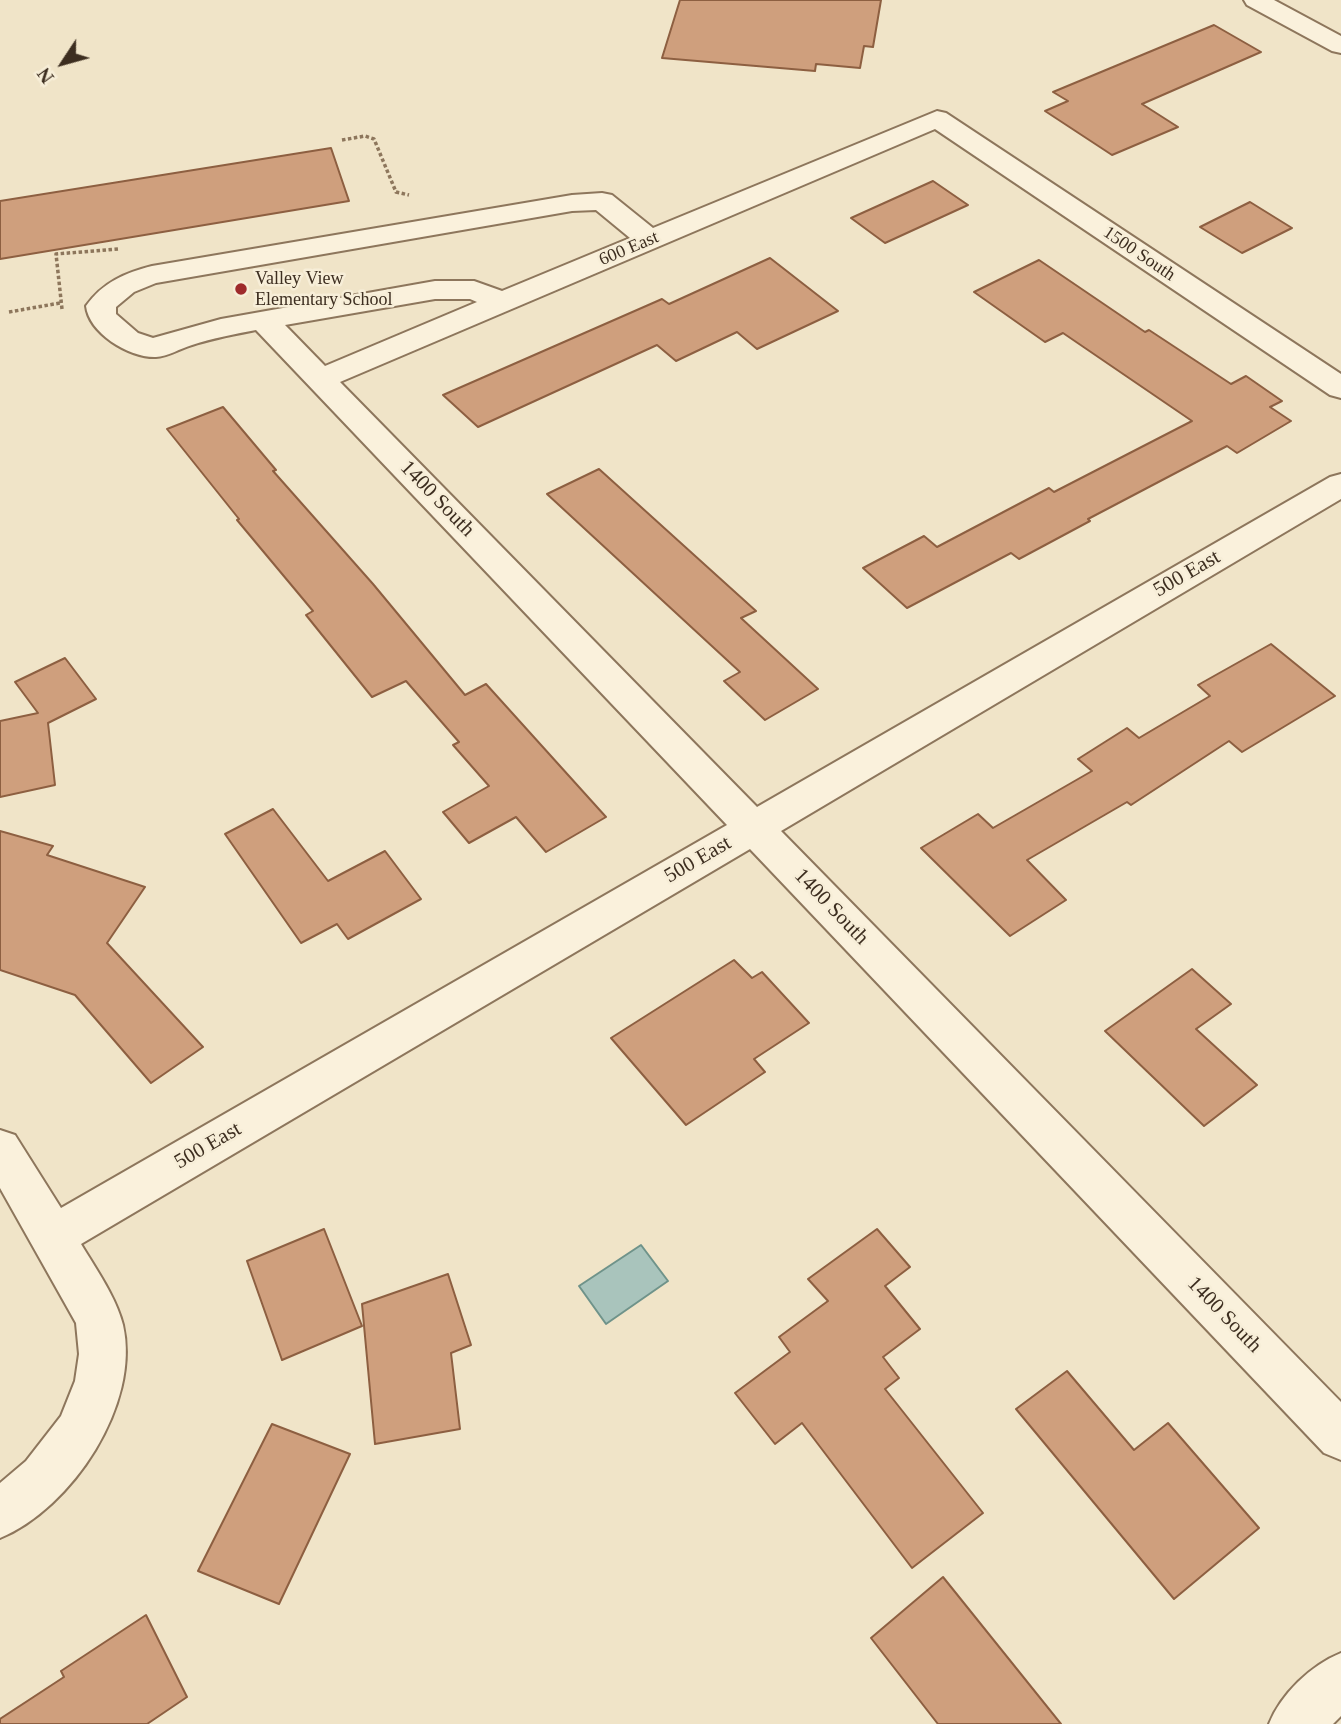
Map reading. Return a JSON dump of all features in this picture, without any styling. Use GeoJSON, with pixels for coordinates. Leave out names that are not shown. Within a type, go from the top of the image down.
{"type":"FeatureCollection","features":[{"type":"Feature","properties":{"kind":"street"},"geometry":{"type":"LineString","coordinates":[[1256,0],[1341,46]]}},
{"type":"Feature","properties":{"kind":"street","name":"600 East"},"geometry":{"type":"LineString","coordinates":[[320,379],[937,119]]}},
{"type":"Feature","properties":{"kind":"street","name":"1500 South"},"geometry":{"type":"LineString","coordinates":[[937,119],[1341,388]]}},
{"type":"Feature","properties":{"kind":"street"},"geometry":{"type":"LineString","coordinates":[[502,302],[474,290],[435,290],[213,329],[178,338],[155,348],[127,340],[118,333],[102,317],[101,306],[121,287],[152,275],[572,203],[602,201],[650,240]]}},
{"type":"Feature","properties":{"kind":"street","name":"1400 South"},"geometry":{"type":"LineString","coordinates":[[263,320],[1341,1436]]}},
{"type":"Feature","properties":{"kind":"street","name":"500 East"},"geometry":{"type":"LineString","coordinates":[[54,1236],[1341,485]]}},
{"type":"Feature","properties":{"kind":"street"},"geometry":{"type":"LineString","coordinates":[[0,1149],[54,1236],[100,1324],[100,1373],[85,1424],[51,1470],[0,1513]]}},
{"type":"Feature","properties":{"kind":"street"},"geometry":{"type":"LineString","coordinates":[[1295,1724],[1341,1679]]}},
{"type":"Feature","properties":{"kind":"path"},"geometry":{"type":"LineString","coordinates":[[342,140],[365,136],[374,139],[396,192],[421,197]]}},
{"type":"Feature","properties":{"kind":"path"},"geometry":{"type":"LineString","coordinates":[[56,254],[60,303],[65,317]]}},
{"type":"Feature","properties":{"kind":"path"},"geometry":{"type":"LineString","coordinates":[[9,312],[60,303]]}},
{"type":"Feature","properties":{"kind":"water"},"geometry":{"type":"Polygon","coordinates":[[[641,1245],[668,1281],[606,1324],[579,1286],[641,1245]]]}},
{"type":"Feature","properties":{"kind":"building"},"geometry":{"type":"Polygon","coordinates":[[[680,0],[881,0],[873,47],[864,46],[860,68],[816,64],[815,71],[662,58],[680,0]]]}},
{"type":"Feature","properties":{"kind":"building"},"geometry":{"type":"Polygon","coordinates":[[[1214,25],[1261,52],[1142,104],[1178,127],[1112,155],[1045,111],[1068,101],[1053,92],[1214,25]]]}},
{"type":"Feature","properties":{"kind":"building"},"geometry":{"type":"Polygon","coordinates":[[[331,148],[349,201],[0,259],[0,201],[331,148]]]}},
{"type":"Feature","properties":{"kind":"building"},"geometry":{"type":"Polygon","coordinates":[[[933,181],[968,205],[885,243],[851,218],[933,181]]]}},
{"type":"Feature","properties":{"kind":"building"},"geometry":{"type":"Polygon","coordinates":[[[1250,202],[1292,228],[1242,253],[1200,227],[1250,202]]]}},
{"type":"Feature","properties":{"kind":"building"},"geometry":{"type":"Polygon","coordinates":[[[770,258],[838,311],[757,349],[737,332],[676,361],[657,345],[478,427],[443,395],[662,299],[669,304],[770,258]]]}},
{"type":"Feature","properties":{"kind":"building"},"geometry":{"type":"Polygon","coordinates":[[[1039,260],[1145,332],[1149,330],[1231,384],[1246,376],[1282,401],[1270,407],[1291,421],[1237,453],[1227,446],[1088,519],[1090,521],[1019,559],[1011,553],[907,608],[863,568],[924,536],[937,547],[1049,488],[1054,492],[1192,421],[1063,333],[1045,342],[974,292],[1039,260]]]}},
{"type":"Feature","properties":{"kind":"building"},"geometry":{"type":"Polygon","coordinates":[[[223,407],[276,470],[273,471],[373,584],[465,695],[486,684],[606,817],[546,852],[516,817],[469,843],[443,812],[489,786],[453,745],[459,742],[406,681],[372,697],[306,615],[313,611],[237,520],[239,519],[167,429],[223,407]]]}},
{"type":"Feature","properties":{"kind":"building"},"geometry":{"type":"Polygon","coordinates":[[[599,469],[756,611],[741,618],[818,689],[765,720],[724,681],[740,672],[547,494],[599,469]]]}},
{"type":"Feature","properties":{"kind":"building"},"geometry":{"type":"Polygon","coordinates":[[[1271,644],[1335,696],[1242,752],[1229,741],[1131,805],[1127,802],[1027,860],[1066,900],[1010,936],[921,848],[978,814],[993,828],[1092,771],[1078,759],[1127,728],[1139,738],[1210,696],[1198,685],[1271,644]]]}},
{"type":"Feature","properties":{"kind":"building"},"geometry":{"type":"Polygon","coordinates":[[[65,658],[96,699],[48,723],[55,785],[0,797],[0,721],[38,713],[15,682],[65,658]]]}},
{"type":"Feature","properties":{"kind":"building"},"geometry":{"type":"Polygon","coordinates":[[[273,809],[328,881],[385,851],[421,899],[348,939],[337,924],[301,943],[225,834],[273,809]]]}},
{"type":"Feature","properties":{"kind":"building"},"geometry":{"type":"Polygon","coordinates":[[[0,831],[53,846],[47,855],[145,887],[107,943],[203,1047],[151,1083],[75,995],[0,970],[0,831]]]}},
{"type":"Feature","properties":{"kind":"building"},"geometry":{"type":"Polygon","coordinates":[[[734,960],[752,978],[762,972],[809,1023],[754,1059],[765,1072],[686,1125],[611,1038],[734,960]]]}},
{"type":"Feature","properties":{"kind":"building"},"geometry":{"type":"Polygon","coordinates":[[[1192,969],[1231,1004],[1196,1029],[1257,1085],[1204,1126],[1105,1031],[1192,969]]]}},
{"type":"Feature","properties":{"kind":"building"},"geometry":{"type":"Polygon","coordinates":[[[324,1229],[362,1326],[282,1360],[247,1261],[324,1229]]]}},
{"type":"Feature","properties":{"kind":"building"},"geometry":{"type":"Polygon","coordinates":[[[877,1229],[910,1267],[885,1286],[920,1329],[883,1357],[899,1378],[885,1389],[983,1513],[912,1568],[802,1423],[775,1444],[735,1393],[790,1352],[779,1337],[828,1301],[808,1279],[877,1229]]]}},
{"type":"Feature","properties":{"kind":"building"},"geometry":{"type":"Polygon","coordinates":[[[448,1274],[471,1345],[451,1353],[460,1429],[375,1444],[362,1304],[448,1274]]]}},
{"type":"Feature","properties":{"kind":"building"},"geometry":{"type":"Polygon","coordinates":[[[1067,1371],[1134,1450],[1168,1423],[1259,1528],[1174,1599],[1016,1409],[1067,1371]]]}},
{"type":"Feature","properties":{"kind":"building"},"geometry":{"type":"Polygon","coordinates":[[[272,1424],[350,1454],[279,1604],[198,1571],[272,1424]]]}},
{"type":"Feature","properties":{"kind":"building"},"geometry":{"type":"Polygon","coordinates":[[[943,1577],[1061,1724],[938,1724],[871,1638],[943,1577]]]}},
{"type":"Feature","properties":{"kind":"building"},"geometry":{"type":"Polygon","coordinates":[[[146,1615],[187,1697],[147,1724],[0,1724],[0,1719],[64,1677],[61,1671],[146,1615]]]}},
{"type":"Feature","properties":{"kind":"place","name":"Valley View Elementary School"},"geometry":{"type":"Point","coordinates":[241,289]}}]}
